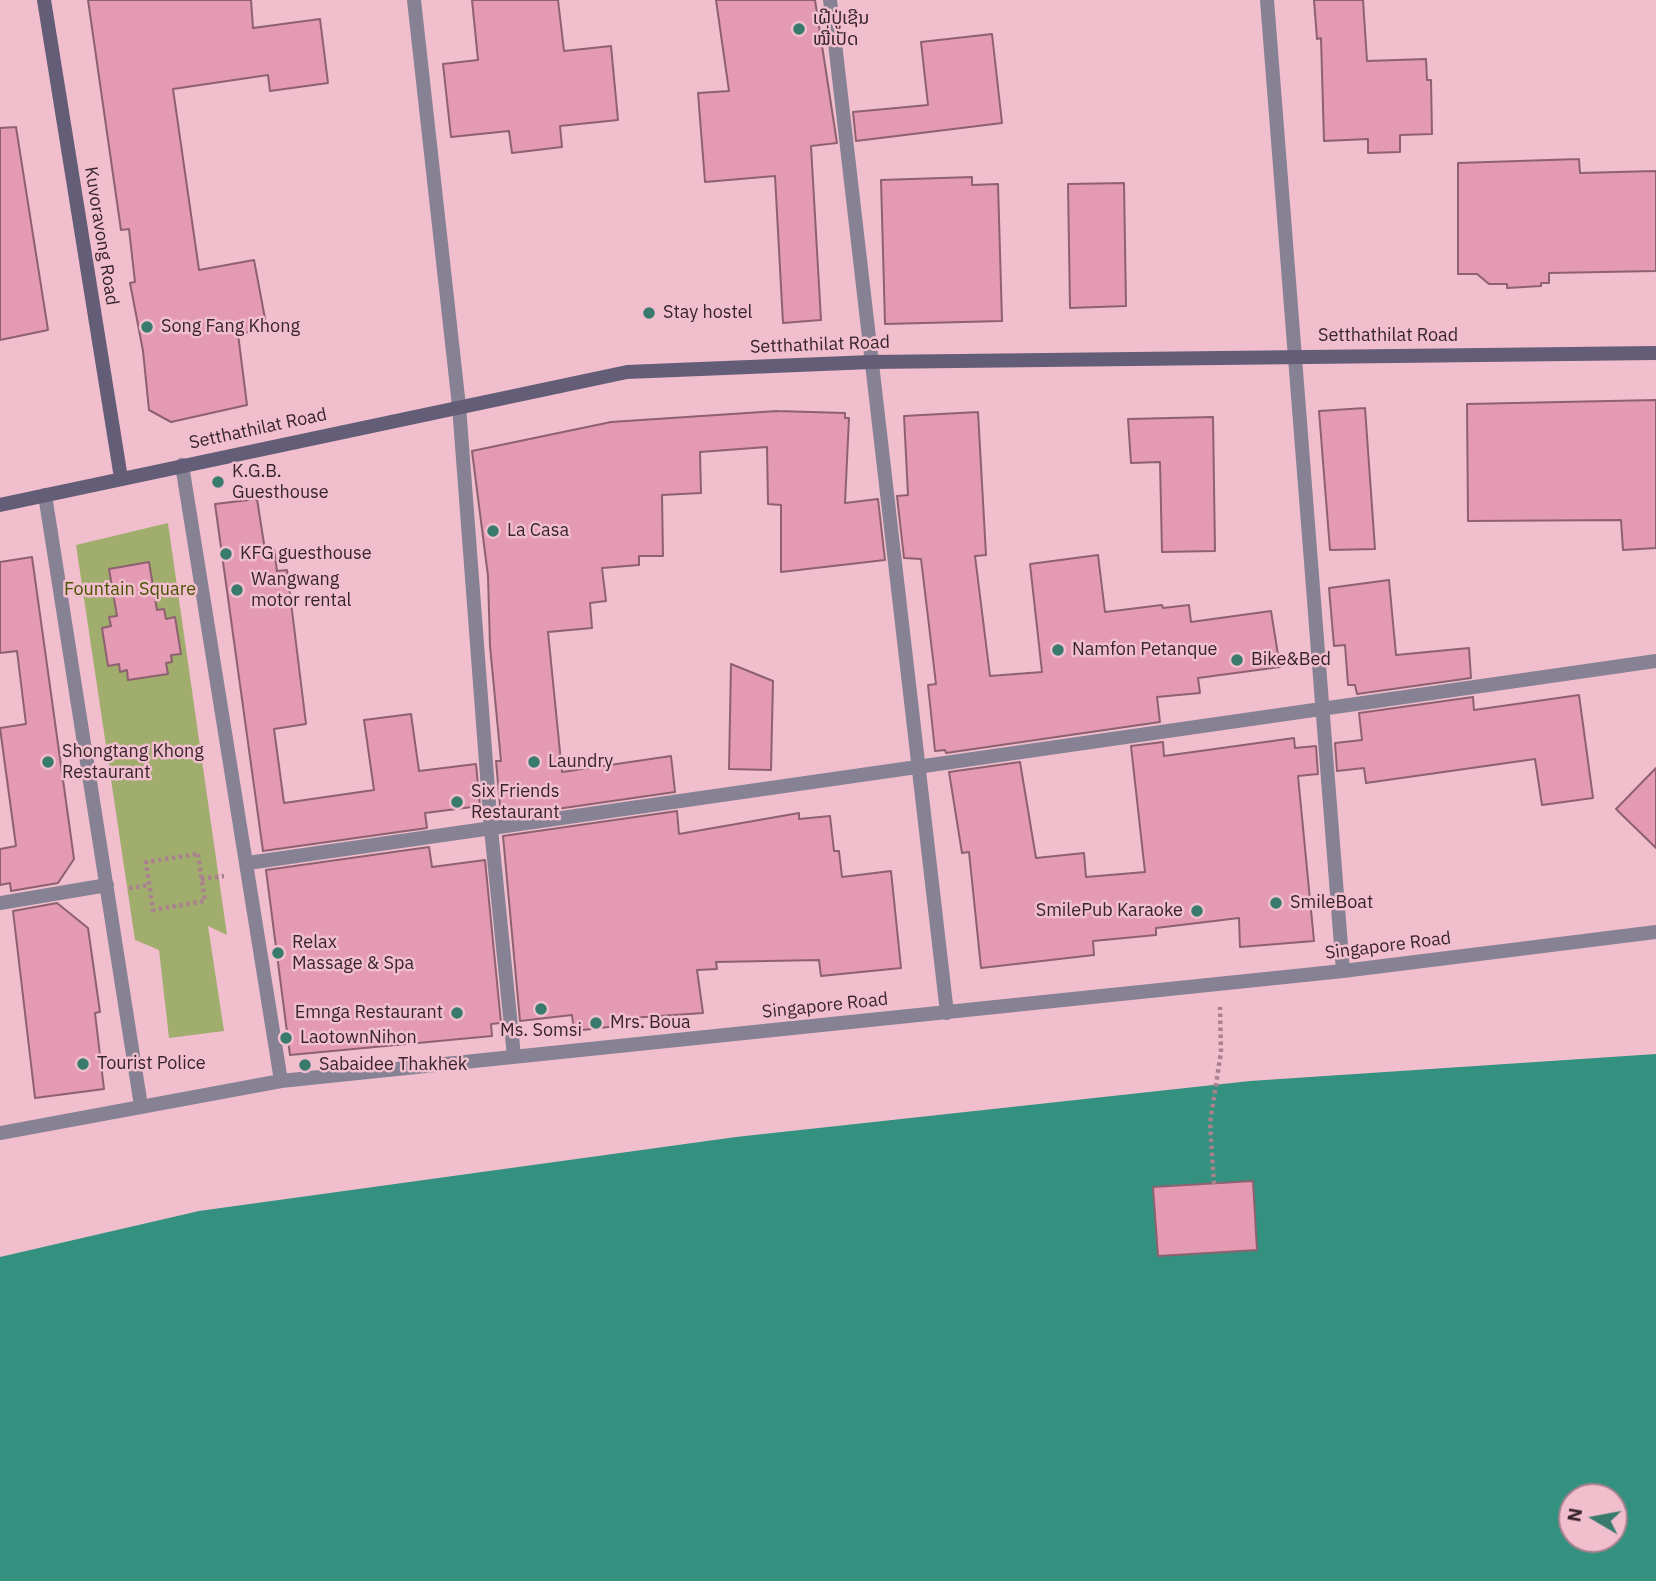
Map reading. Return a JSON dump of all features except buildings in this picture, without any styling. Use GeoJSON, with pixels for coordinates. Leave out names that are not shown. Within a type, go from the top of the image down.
{"type":"FeatureCollection","features":[{"type":"Feature","properties":{"kind":"street","name":"Kuvoravong Road"},"geometry":{"type":"LineString","coordinates":[[44,0],[121,478]]}},
{"type":"Feature","properties":{"kind":"street"},"geometry":{"type":"LineString","coordinates":[[414,0],[459,405],[491,829],[514,1056]]}},
{"type":"Feature","properties":{"kind":"street"},"geometry":{"type":"LineString","coordinates":[[830,0],[947,1013]]}},
{"type":"Feature","properties":{"kind":"street"},"geometry":{"type":"LineString","coordinates":[[1267,0],[1343,971]]}},
{"type":"Feature","properties":{"kind":"street","name":"Setthathilat Road"},"geometry":{"type":"LineString","coordinates":[[0,505],[459,405],[627,372],[871,362],[1656,353]]}},
{"type":"Feature","properties":{"kind":"street"},"geometry":{"type":"LineString","coordinates":[[182,465],[281,1081]]}},
{"type":"Feature","properties":{"kind":"street"},"geometry":{"type":"LineString","coordinates":[[45,495],[141,1106]]}},
{"type":"Feature","properties":{"kind":"street"},"geometry":{"type":"LineString","coordinates":[[248,863],[1656,662]]}},
{"type":"Feature","properties":{"kind":"street"},"geometry":{"type":"LineString","coordinates":[[0,902],[107,885]]}},
{"type":"Feature","properties":{"kind":"street","name":"Singapore Road"},"geometry":{"type":"LineString","coordinates":[[0,1133],[281,1081],[1343,971],[1656,932]]}},
{"type":"Feature","properties":{"kind":"path"},"geometry":{"type":"LineString","coordinates":[[198,854],[205,901],[153,909],[146,862],[198,854]]}},
{"type":"Feature","properties":{"kind":"path"},"geometry":{"type":"LineString","coordinates":[[1214,1184],[1210,1123],[1220,1052],[1220,984]]}},
{"type":"Feature","properties":{"kind":"green space","name":"Fountain Square"},"geometry":{"type":"Polygon","coordinates":[[[168,523],[227,935],[208,926],[224,1031],[169,1038],[159,950],[135,940],[76,545],[168,523]]]}},
{"type":"Feature","properties":{"kind":"shaded area"},"geometry":{"type":"Polygon","coordinates":[[[1656,1054],[1656,1581],[0,1581],[0,1257],[199,1211],[736,1137],[1250,1081],[1656,1054]]]}},
{"type":"Feature","properties":{"kind":"place","name":"ເຝີປູ່ເຊີນ ໝີ່ເປັດ"},"geometry":{"type":"Point","coordinates":[799,29]}},
{"type":"Feature","properties":{"kind":"place","name":"Stay hostel"},"geometry":{"type":"Point","coordinates":[649,313]}},
{"type":"Feature","properties":{"kind":"place","name":"Song Fang Khong"},"geometry":{"type":"Point","coordinates":[147,327]}},
{"type":"Feature","properties":{"kind":"place","name":"K.G.B. Guesthouse"},"geometry":{"type":"Point","coordinates":[218,482]}},
{"type":"Feature","properties":{"kind":"place","name":"La Casa"},"geometry":{"type":"Point","coordinates":[493,531]}},
{"type":"Feature","properties":{"kind":"place","name":"KFG guesthouse"},"geometry":{"type":"Point","coordinates":[226,554]}},
{"type":"Feature","properties":{"kind":"place","name":"Wangwang motor rental"},"geometry":{"type":"Point","coordinates":[237,590]}},
{"type":"Feature","properties":{"kind":"place","name":"Namfon Petanque"},"geometry":{"type":"Point","coordinates":[1058,650]}},
{"type":"Feature","properties":{"kind":"place","name":"Bike&Bed"},"geometry":{"type":"Point","coordinates":[1237,660]}},
{"type":"Feature","properties":{"kind":"place","name":"Shongtang Khong Restaurant"},"geometry":{"type":"Point","coordinates":[48,762]}},
{"type":"Feature","properties":{"kind":"place","name":"Laundry"},"geometry":{"type":"Point","coordinates":[534,762]}},
{"type":"Feature","properties":{"kind":"place","name":"Six Friends Restaurant"},"geometry":{"type":"Point","coordinates":[457,802]}},
{"type":"Feature","properties":{"kind":"place","name":"SmileBoat"},"geometry":{"type":"Point","coordinates":[1276,903]}},
{"type":"Feature","properties":{"kind":"place","name":"SmilePub Karaoke"},"geometry":{"type":"Point","coordinates":[1197,911]}},
{"type":"Feature","properties":{"kind":"place","name":"Relax Massage & Spa"},"geometry":{"type":"Point","coordinates":[278,953]}},
{"type":"Feature","properties":{"kind":"place","name":"Ms. Somsi"},"geometry":{"type":"Point","coordinates":[541,1009]}},
{"type":"Feature","properties":{"kind":"place","name":"Emnga Restaurant"},"geometry":{"type":"Point","coordinates":[457,1013]}},
{"type":"Feature","properties":{"kind":"place","name":"Mrs. Boua"},"geometry":{"type":"Point","coordinates":[596,1023]}},
{"type":"Feature","properties":{"kind":"place","name":"LaotownNihon"},"geometry":{"type":"Point","coordinates":[286,1038]}},
{"type":"Feature","properties":{"kind":"place","name":"Tourist Police"},"geometry":{"type":"Point","coordinates":[83,1064]}},
{"type":"Feature","properties":{"kind":"place","name":"Sabaidee Thakhek"},"geometry":{"type":"Point","coordinates":[305,1065]}}]}
